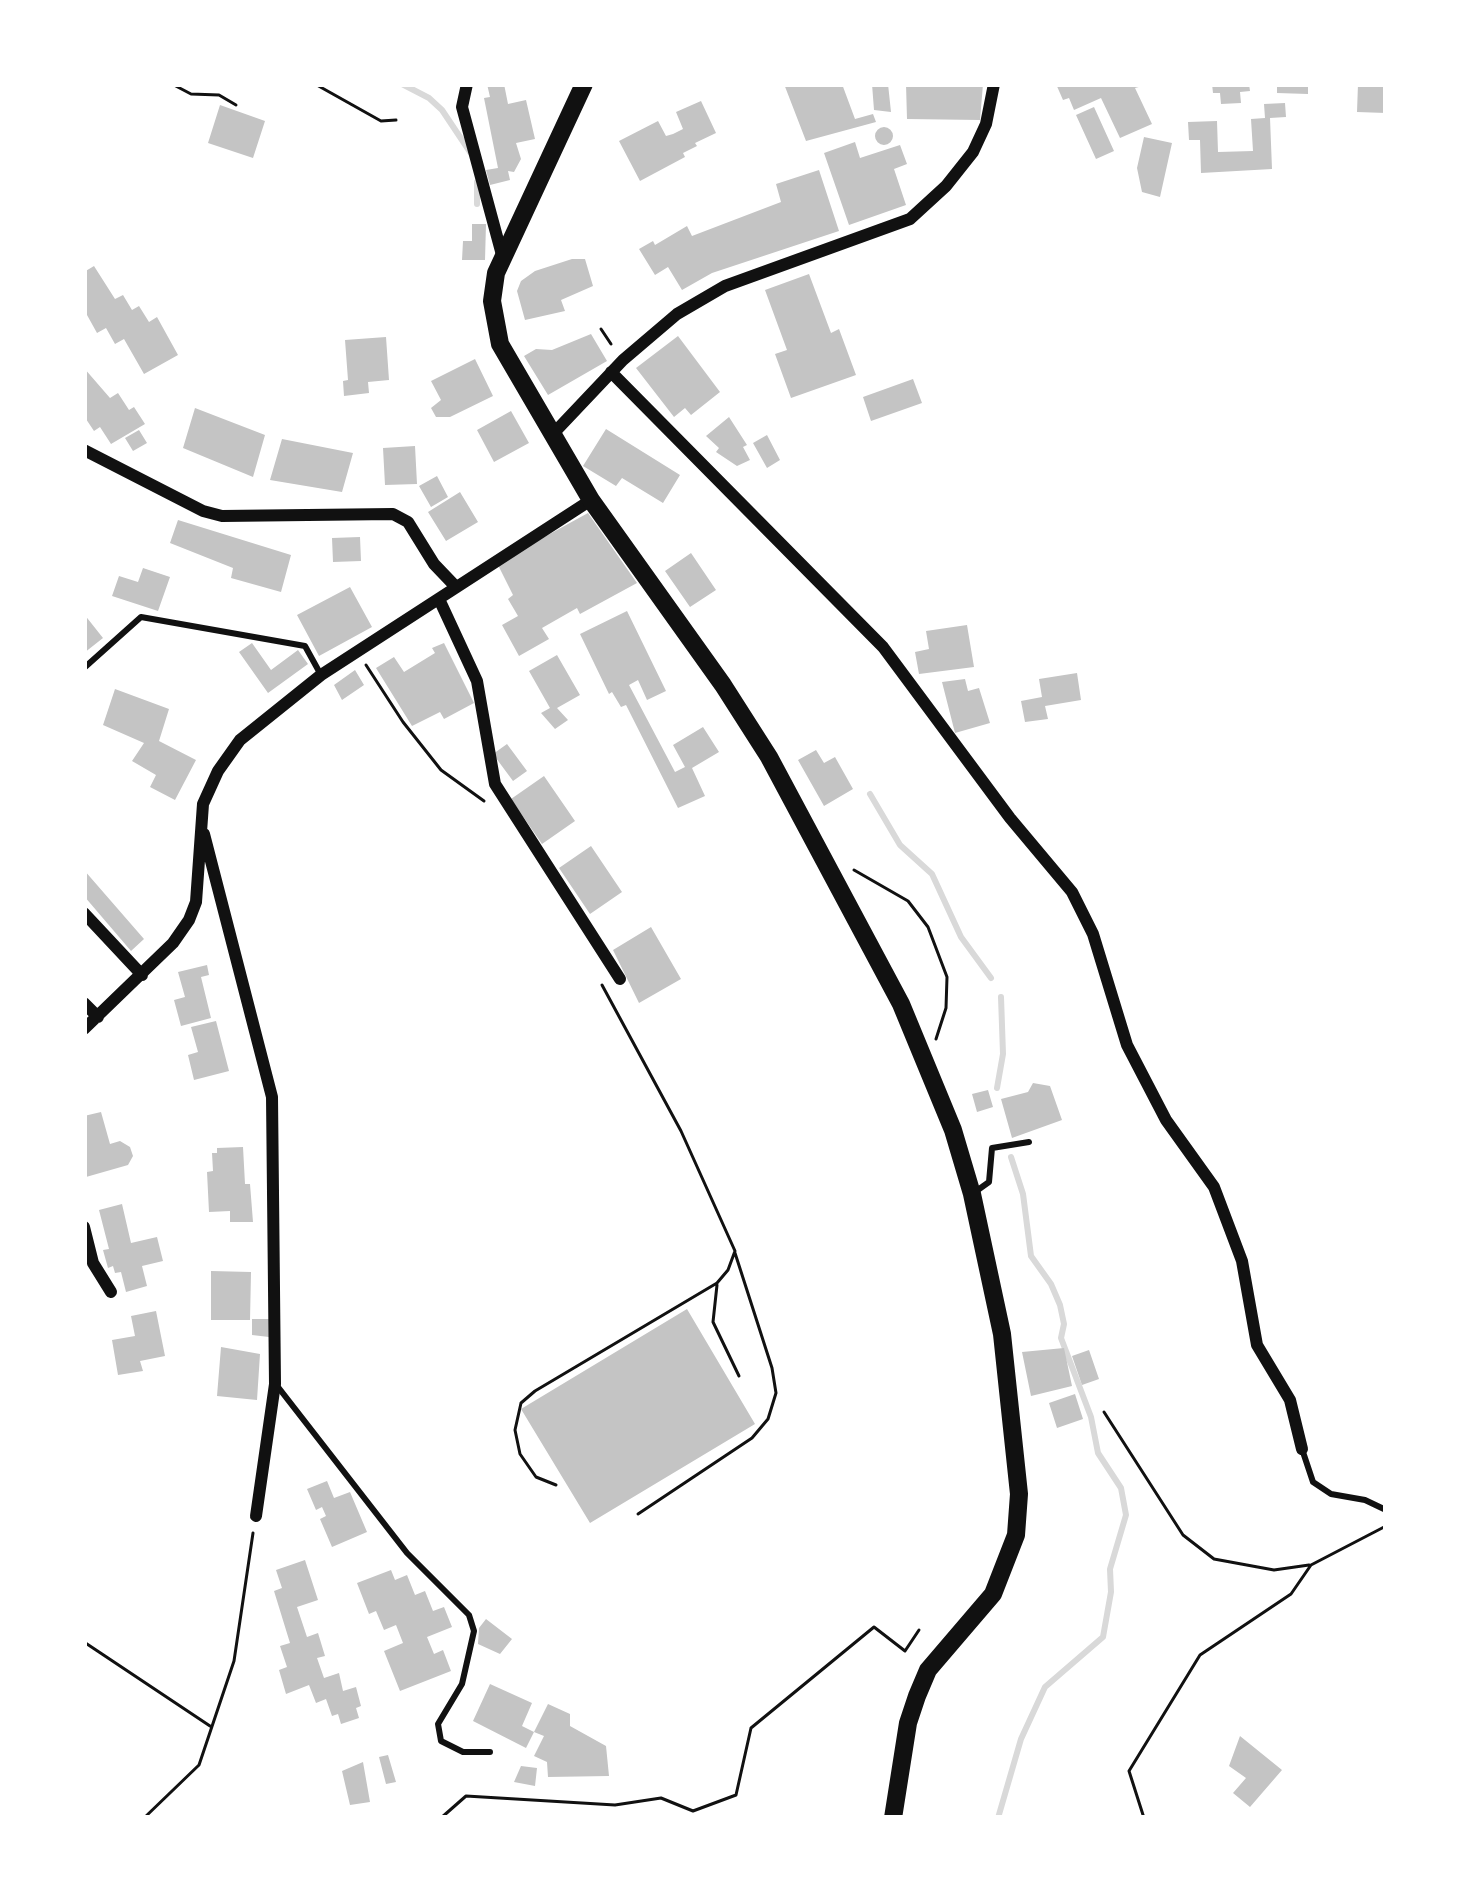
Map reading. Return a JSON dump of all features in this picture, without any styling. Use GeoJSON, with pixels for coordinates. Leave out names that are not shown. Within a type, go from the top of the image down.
{"type":"FeatureCollection","features":[{"type":"Feature","properties":{"kind":"main road"},"geometry":{"type":"LineString","coordinates":[[584,84],[502,255],[492,301],[496,330],[507,358],[591,500],[769,758],[901,1004],[972,1194],[1002,1334],[1019,1515],[1010,1555],[993,1594],[928,1670],[908,1724],[893,1818]]}},
{"type":"Feature","properties":{"kind":"street"},"geometry":{"type":"LineString","coordinates":[[466,84],[462,106],[502,255]]}},
{"type":"Feature","properties":{"kind":"street"},"geometry":{"type":"LineString","coordinates":[[552,435],[622,360],[677,314],[724,286],[910,219],[974,152],[986,124],[994,84]]}},
{"type":"Feature","properties":{"kind":"street"},"geometry":{"type":"LineString","coordinates":[[611,372],[883,647],[1010,818],[1072,892],[1094,934],[1126,1045],[1166,1120],[1214,1187],[1242,1261],[1257,1345],[1290,1400],[1302,1449]]}},
{"type":"Feature","properties":{"kind":"street"},"geometry":{"type":"LineString","coordinates":[[84,450],[203,512],[222,516],[393,514],[409,522],[434,564],[455,586]]}},
{"type":"Feature","properties":{"kind":"street"},"geometry":{"type":"LineString","coordinates":[[84,1030],[179,936],[194,911],[200,821],[208,789],[240,740],[321,675],[591,500]]}},
{"type":"Feature","properties":{"kind":"street"},"geometry":{"type":"LineString","coordinates":[[439,598],[477,681],[495,784],[620,979]]}},
{"type":"Feature","properties":{"kind":"street"},"geometry":{"type":"LineString","coordinates":[[200,821],[272,1097],[275,1384],[256,1516]]}},
{"type":"Feature","properties":{"kind":"street"},"geometry":{"type":"LineString","coordinates":[[84,913],[142,975]]}},
{"type":"Feature","properties":{"kind":"street"},"geometry":{"type":"LineString","coordinates":[[84,1003],[98,1017]]}},
{"type":"Feature","properties":{"kind":"street"},"geometry":{"type":"LineString","coordinates":[[84,1227],[93,1263],[111,1292]]}},
{"type":"Feature","properties":{"kind":"lane"},"geometry":{"type":"LineString","coordinates":[[84,668],[141,616],[305,646],[321,675]]}},
{"type":"Feature","properties":{"kind":"lane"},"geometry":{"type":"LineString","coordinates":[[972,1194],[989,1182],[992,1148],[1029,1142]]}},
{"type":"Feature","properties":{"kind":"lane"},"geometry":{"type":"LineString","coordinates":[[275,1384],[407,1553],[469,1616],[474,1631],[462,1684],[438,1724],[441,1742],[463,1752],[490,1752]]}},
{"type":"Feature","properties":{"kind":"lane"},"geometry":{"type":"LineString","coordinates":[[1302,1449],[1313,1482],[1331,1493],[1386,1510]]}},
{"type":"Feature","properties":{"kind":"path"},"geometry":{"type":"LineString","coordinates":[[172,84],[191,94],[219,95],[236,105]]}},
{"type":"Feature","properties":{"kind":"path"},"geometry":{"type":"LineString","coordinates":[[315,84],[381,121],[396,121]]}},
{"type":"Feature","properties":{"kind":"path"},"geometry":{"type":"LineString","coordinates":[[601,329],[622,360]]}},
{"type":"Feature","properties":{"kind":"path"},"geometry":{"type":"LineString","coordinates":[[359,653],[441,770],[488,804]]}},
{"type":"Feature","properties":{"kind":"path"},"geometry":{"type":"LineString","coordinates":[[845,865],[908,901],[920,912],[936,942],[948,992],[936,1040],[922,1052]]}},
{"type":"Feature","properties":{"kind":"path"},"geometry":{"type":"LineString","coordinates":[[595,972],[681,1131],[735,1252],[775,1381],[768,1419],[752,1438],[638,1514]]}},
{"type":"Feature","properties":{"kind":"path"},"geometry":{"type":"LineString","coordinates":[[556,1485],[536,1478],[520,1454],[514,1430],[521,1403],[717,1283],[735,1252]]}},
{"type":"Feature","properties":{"kind":"path"},"geometry":{"type":"LineString","coordinates":[[717,1283],[712,1322],[739,1376]]}},
{"type":"Feature","properties":{"kind":"path"},"geometry":{"type":"LineString","coordinates":[[1104,1412],[1183,1535],[1214,1559],[1274,1570],[1311,1564],[1386,1526]]}},
{"type":"Feature","properties":{"kind":"path"},"geometry":{"type":"LineString","coordinates":[[144,1818],[199,1766],[234,1660],[256,1516]]}},
{"type":"Feature","properties":{"kind":"path"},"geometry":{"type":"LineString","coordinates":[[1144,1818],[1129,1771],[1200,1655],[1292,1594],[1311,1564]]}},
{"type":"Feature","properties":{"kind":"path"},"geometry":{"type":"LineString","coordinates":[[441,1818],[466,1796],[615,1805],[661,1798],[693,1811],[736,1795],[751,1728],[874,1627],[904,1651],[919,1630]]}},
{"type":"Feature","properties":{"kind":"path"},"geometry":{"type":"LineString","coordinates":[[84,1642],[212,1727]]}},
{"type":"Feature","properties":{"kind":"building"},"geometry":{"type":"Polygon","coordinates":[[[487,84],[504,84],[508,104],[526,100],[535,139],[516,143],[521,159],[514,172],[508,171],[510,180],[490,185],[486,170],[498,168],[484,98],[490,97],[487,84]]]}},
{"type":"Feature","properties":{"kind":"building"},"geometry":{"type":"Polygon","coordinates":[[[784,84],[842,84],[855,119],[873,114],[876,122],[806,141],[784,84]]]}},
{"type":"Feature","properties":{"kind":"building"},"geometry":{"type":"Polygon","coordinates":[[[872,84],[888,84],[891,112],[874,110],[872,84]]]}},
{"type":"Feature","properties":{"kind":"building"},"geometry":{"type":"Polygon","coordinates":[[[906,84],[983,84],[980,120],[907,119],[906,84]]]}},
{"type":"Feature","properties":{"kind":"building"},"geometry":{"type":"Polygon","coordinates":[[[1056,84],[1150,84],[1135,88],[1152,124],[1120,138],[1101,98],[1074,110],[1056,84]]]}},
{"type":"Feature","properties":{"kind":"building"},"geometry":{"type":"Polygon","coordinates":[[[1212,84],[1249,84],[1250,91],[1240,92],[1241,103],[1221,104],[1220,93],[1213,93],[1212,84]]]}},
{"type":"Feature","properties":{"kind":"building"},"geometry":{"type":"Polygon","coordinates":[[[1277,84],[1308,84],[1308,94],[1277,93],[1277,84]]]}},
{"type":"Feature","properties":{"kind":"building"},"geometry":{"type":"Polygon","coordinates":[[[1358,84],[1386,84],[1386,113],[1357,112],[1358,84]]]}},
{"type":"Feature","properties":{"kind":"building"},"geometry":{"type":"Polygon","coordinates":[[[701,101],[716,133],[695,143],[683,153],[685,157],[640,181],[619,141],[658,121],[666,136],[673,134],[683,129],[676,112],[701,101]]]}},
{"type":"Feature","properties":{"kind":"building"},"geometry":{"type":"Polygon","coordinates":[[[1285,103],[1286,117],[1270,118],[1272,169],[1201,173],[1200,140],[1189,140],[1188,122],[1217,121],[1218,152],[1253,151],[1251,119],[1265,118],[1264,104],[1285,103]]]}},
{"type":"Feature","properties":{"kind":"building"},"geometry":{"type":"Polygon","coordinates":[[[220,105],[265,121],[253,158],[208,143],[220,105]]]}},
{"type":"Feature","properties":{"kind":"building"},"geometry":{"type":"Polygon","coordinates":[[[1094,107],[1114,151],[1096,159],[1076,115],[1094,107]]]}},
{"type":"Feature","properties":{"kind":"building"},"geometry":{"type":"Polygon","coordinates":[[[884,127],[893,136],[884,145],[875,136],[884,127]]]}},
{"type":"Feature","properties":{"kind":"building"},"geometry":{"type":"Polygon","coordinates":[[[1144,137],[1172,143],[1160,197],[1142,192],[1137,168],[1144,137]]]}},
{"type":"Feature","properties":{"kind":"building"},"geometry":{"type":"Polygon","coordinates":[[[855,142],[860,158],[900,145],[907,164],[894,169],[906,205],[849,225],[824,153],[855,142]]]}},
{"type":"Feature","properties":{"kind":"building"},"geometry":{"type":"Polygon","coordinates":[[[819,170],[839,231],[712,273],[682,290],[668,267],[655,275],[639,249],[687,226],[692,236],[781,202],[776,184],[819,170]]]}},
{"type":"Feature","properties":{"kind":"building"},"geometry":{"type":"Polygon","coordinates":[[[472,224],[486,224],[485,260],[462,260],[463,241],[472,241],[472,224]]]}},
{"type":"Feature","properties":{"kind":"building"},"geometry":{"type":"Polygon","coordinates":[[[585,259],[593,286],[561,300],[565,311],[525,320],[517,291],[521,281],[535,271],[585,259]]]}},
{"type":"Feature","properties":{"kind":"building"},"geometry":{"type":"Polygon","coordinates":[[[94,266],[115,299],[123,295],[132,310],[139,306],[149,322],[157,317],[178,355],[144,374],[124,339],[115,344],[106,328],[97,333],[84,317],[84,272],[94,266]]]}},
{"type":"Feature","properties":{"kind":"building"},"geometry":{"type":"Polygon","coordinates":[[[809,274],[831,333],[839,329],[856,375],[791,398],[775,354],[787,350],[765,290],[809,274]]]}},
{"type":"Feature","properties":{"kind":"building"},"geometry":{"type":"Polygon","coordinates":[[[591,334],[607,361],[548,395],[524,356],[591,334]]]}},
{"type":"Feature","properties":{"kind":"building"},"geometry":{"type":"Polygon","coordinates":[[[678,336],[720,392],[691,415],[685,408],[674,417],[636,368],[678,336]]]}},
{"type":"Feature","properties":{"kind":"building"},"geometry":{"type":"Polygon","coordinates":[[[386,337],[389,380],[368,382],[369,393],[344,396],[343,381],[348,380],[345,340],[386,337]]]}},
{"type":"Feature","properties":{"kind":"building"},"geometry":{"type":"Polygon","coordinates":[[[475,359],[493,396],[450,417],[436,417],[431,408],[441,400],[431,381],[475,359]]]}},
{"type":"Feature","properties":{"kind":"building"},"geometry":{"type":"Polygon","coordinates":[[[84,368],[110,398],[118,393],[129,410],[134,407],[145,424],[111,444],[100,427],[94,431],[84,416],[84,368]]]}},
{"type":"Feature","properties":{"kind":"building"},"geometry":{"type":"Polygon","coordinates":[[[913,379],[922,403],[871,421],[863,397],[913,379]]]}},
{"type":"Feature","properties":{"kind":"building"},"geometry":{"type":"Polygon","coordinates":[[[195,408],[265,435],[253,477],[183,448],[195,408]]]}},
{"type":"Feature","properties":{"kind":"building"},"geometry":{"type":"Polygon","coordinates":[[[511,411],[529,443],[494,462],[477,430],[511,411]]]}},
{"type":"Feature","properties":{"kind":"building"},"geometry":{"type":"Polygon","coordinates":[[[729,417],[747,445],[743,447],[750,460],[737,466],[716,452],[719,448],[706,436],[729,417]]]}},
{"type":"Feature","properties":{"kind":"building"},"geometry":{"type":"Polygon","coordinates":[[[606,429],[680,475],[663,503],[622,478],[616,486],[583,466],[606,429]]]}},
{"type":"Feature","properties":{"kind":"building"},"geometry":{"type":"Polygon","coordinates":[[[139,430],[147,443],[133,451],[125,438],[139,430]]]}},
{"type":"Feature","properties":{"kind":"building"},"geometry":{"type":"Polygon","coordinates":[[[767,435],[780,460],[767,468],[753,443],[767,435]]]}},
{"type":"Feature","properties":{"kind":"building"},"geometry":{"type":"Polygon","coordinates":[[[282,439],[353,453],[342,492],[270,480],[282,439]]]}},
{"type":"Feature","properties":{"kind":"building"},"geometry":{"type":"Polygon","coordinates":[[[415,446],[417,484],[385,485],[383,448],[415,446]]]}},
{"type":"Feature","properties":{"kind":"building"},"geometry":{"type":"Polygon","coordinates":[[[437,476],[448,497],[431,507],[419,486],[437,476]]]}},
{"type":"Feature","properties":{"kind":"building"},"geometry":{"type":"Polygon","coordinates":[[[460,492],[478,522],[446,541],[428,512],[460,492]]]}},
{"type":"Feature","properties":{"kind":"building"},"geometry":{"type":"Polygon","coordinates":[[[588,513],[637,583],[580,614],[577,608],[542,628],[549,639],[519,656],[502,625],[518,616],[497,563],[588,513]]]}},
{"type":"Feature","properties":{"kind":"building"},"geometry":{"type":"Polygon","coordinates":[[[178,520],[291,555],[281,592],[231,578],[233,568],[170,543],[178,520]]]}},
{"type":"Feature","properties":{"kind":"building"},"geometry":{"type":"Polygon","coordinates":[[[360,537],[361,561],[333,562],[332,538],[360,537]]]}},
{"type":"Feature","properties":{"kind":"building"},"geometry":{"type":"Polygon","coordinates":[[[691,553],[716,590],[690,607],[665,571],[691,553]]]}},
{"type":"Feature","properties":{"kind":"building"},"geometry":{"type":"Polygon","coordinates":[[[143,568],[170,577],[158,611],[112,596],[119,576],[138,582],[143,568]]]}},
{"type":"Feature","properties":{"kind":"building"},"geometry":{"type":"Polygon","coordinates":[[[350,587],[372,627],[319,656],[297,615],[350,587]]]}},
{"type":"Feature","properties":{"kind":"building"},"geometry":{"type":"Polygon","coordinates":[[[627,611],[666,691],[647,700],[638,680],[629,685],[675,772],[685,767],[673,745],[703,727],[719,752],[692,768],[705,796],[678,808],[626,705],[621,707],[609,694],[580,634],[627,611]]]}},
{"type":"Feature","properties":{"kind":"building"},"geometry":{"type":"Polygon","coordinates":[[[84,614],[103,638],[84,653],[84,614]]]}},
{"type":"Feature","properties":{"kind":"building"},"geometry":{"type":"Polygon","coordinates":[[[967,625],[974,667],[919,674],[915,652],[929,649],[926,631],[967,625]]]}},
{"type":"Feature","properties":{"kind":"building"},"geometry":{"type":"Polygon","coordinates":[[[252,643],[271,670],[298,650],[308,664],[268,693],[239,652],[252,643]]]}},
{"type":"Feature","properties":{"kind":"building"},"geometry":{"type":"Polygon","coordinates":[[[444,643],[474,703],[444,719],[440,712],[412,726],[376,668],[394,657],[404,672],[444,643]]]}},
{"type":"Feature","properties":{"kind":"building"},"geometry":{"type":"Polygon","coordinates":[[[557,655],[580,695],[557,708],[568,720],[555,729],[541,713],[550,708],[529,671],[557,655]]]}},
{"type":"Feature","properties":{"kind":"building"},"geometry":{"type":"Polygon","coordinates":[[[355,670],[364,685],[342,700],[334,685],[355,670]]]}},
{"type":"Feature","properties":{"kind":"building"},"geometry":{"type":"Polygon","coordinates":[[[1077,673],[1081,700],[1045,706],[1048,719],[1025,722],[1021,701],[1042,697],[1039,679],[1077,673]]]}},
{"type":"Feature","properties":{"kind":"building"},"geometry":{"type":"Polygon","coordinates":[[[965,679],[968,691],[979,688],[990,723],[955,733],[942,682],[965,679]]]}},
{"type":"Feature","properties":{"kind":"building"},"geometry":{"type":"Polygon","coordinates":[[[115,689],[169,709],[159,741],[196,760],[175,800],[150,787],[156,775],[132,761],[144,743],[103,725],[115,689]]]}},
{"type":"Feature","properties":{"kind":"building"},"geometry":{"type":"Polygon","coordinates":[[[507,744],[527,771],[513,781],[493,754],[507,744]]]}},
{"type":"Feature","properties":{"kind":"building"},"geometry":{"type":"Polygon","coordinates":[[[816,750],[824,763],[835,757],[853,789],[824,806],[798,760],[816,750]]]}},
{"type":"Feature","properties":{"kind":"building"},"geometry":{"type":"Polygon","coordinates":[[[544,776],[575,821],[542,844],[511,799],[544,776]]]}},
{"type":"Feature","properties":{"kind":"building"},"geometry":{"type":"Polygon","coordinates":[[[591,846],[622,892],[590,914],[559,868],[591,846]]]}},
{"type":"Feature","properties":{"kind":"building"},"geometry":{"type":"Polygon","coordinates":[[[84,870],[144,939],[131,951],[84,896],[84,870]]]}},
{"type":"Feature","properties":{"kind":"building"},"geometry":{"type":"Polygon","coordinates":[[[651,927],[681,979],[639,1003],[613,950],[651,927]]]}},
{"type":"Feature","properties":{"kind":"building"},"geometry":{"type":"Polygon","coordinates":[[[207,965],[209,975],[201,977],[211,1018],[181,1026],[174,1000],[185,997],[178,972],[207,965]]]}},
{"type":"Feature","properties":{"kind":"building"},"geometry":{"type":"Polygon","coordinates":[[[216,1021],[229,1071],[194,1080],[188,1055],[198,1052],[191,1027],[216,1021]]]}},
{"type":"Feature","properties":{"kind":"building"},"geometry":{"type":"Polygon","coordinates":[[[1033,1083],[1050,1086],[1062,1120],[1012,1138],[1001,1099],[1028,1092],[1033,1083]]]}},
{"type":"Feature","properties":{"kind":"building"},"geometry":{"type":"Polygon","coordinates":[[[988,1090],[993,1107],[977,1112],[972,1094],[988,1090]]]}},
{"type":"Feature","properties":{"kind":"building"},"geometry":{"type":"Polygon","coordinates":[[[101,1112],[110,1144],[120,1141],[130,1147],[133,1156],[128,1165],[86,1177],[84,1116],[101,1112]]]}},
{"type":"Feature","properties":{"kind":"building"},"geometry":{"type":"Polygon","coordinates":[[[243,1147],[253,1222],[230,1222],[230,1211],[209,1212],[207,1172],[213,1171],[212,1153],[217,1148],[243,1147]]]}},
{"type":"Feature","properties":{"kind":"building"},"geometry":{"type":"Polygon","coordinates":[[[122,1204],[131,1243],[157,1237],[163,1261],[142,1266],[147,1286],[126,1292],[121,1272],[108,1268],[103,1250],[109,1249],[99,1210],[122,1204]]]}},
{"type":"Feature","properties":{"kind":"building"},"geometry":{"type":"Polygon","coordinates":[[[211,1271],[251,1272],[250,1320],[211,1320],[211,1271]]]}},
{"type":"Feature","properties":{"kind":"building"},"geometry":{"type":"Polygon","coordinates":[[[687,1309],[755,1424],[590,1523],[521,1409],[687,1309]]]}},
{"type":"Feature","properties":{"kind":"building"},"geometry":{"type":"Polygon","coordinates":[[[156,1311],[165,1356],[140,1361],[143,1371],[118,1375],[112,1340],[135,1336],[131,1316],[156,1311]]]}},
{"type":"Feature","properties":{"kind":"building"},"geometry":{"type":"Polygon","coordinates":[[[252,1319],[269,1319],[269,1337],[252,1335],[252,1319]]]}},
{"type":"Feature","properties":{"kind":"building"},"geometry":{"type":"Polygon","coordinates":[[[221,1347],[260,1354],[257,1400],[217,1396],[221,1347]]]}},
{"type":"Feature","properties":{"kind":"building"},"geometry":{"type":"Polygon","coordinates":[[[1064,1348],[1072,1386],[1031,1396],[1022,1352],[1064,1348]]]}},
{"type":"Feature","properties":{"kind":"building"},"geometry":{"type":"Polygon","coordinates":[[[1089,1350],[1099,1379],[1082,1385],[1072,1356],[1089,1350]]]}},
{"type":"Feature","properties":{"kind":"building"},"geometry":{"type":"Polygon","coordinates":[[[1075,1394],[1083,1419],[1057,1428],[1049,1403],[1075,1394]]]}},
{"type":"Feature","properties":{"kind":"building"},"geometry":{"type":"Polygon","coordinates":[[[327,1481],[334,1498],[350,1492],[367,1532],[332,1547],[320,1519],[326,1516],[322,1507],[316,1510],[307,1489],[327,1481]]]}},
{"type":"Feature","properties":{"kind":"building"},"geometry":{"type":"Polygon","coordinates":[[[305,1560],[318,1600],[297,1607],[307,1637],[318,1633],[325,1656],[317,1658],[324,1678],[339,1673],[343,1691],[356,1687],[361,1706],[356,1708],[359,1718],[341,1724],[338,1714],[332,1716],[326,1699],[316,1703],[309,1685],[286,1694],[279,1670],[287,1667],[280,1646],[290,1643],[274,1591],[282,1588],[276,1570],[305,1560]]]}},
{"type":"Feature","properties":{"kind":"building"},"geometry":{"type":"Polygon","coordinates":[[[391,1570],[395,1580],[407,1575],[415,1595],[425,1591],[433,1611],[444,1607],[452,1627],[427,1637],[434,1654],[443,1650],[451,1671],[400,1691],[384,1651],[403,1643],[396,1625],[384,1630],[376,1611],[369,1614],[357,1583],[391,1570]]]}},
{"type":"Feature","properties":{"kind":"building"},"geometry":{"type":"Polygon","coordinates":[[[486,1619],[512,1639],[500,1654],[478,1644],[479,1628],[486,1619]]]}},
{"type":"Feature","properties":{"kind":"building"},"geometry":{"type":"Polygon","coordinates":[[[490,1684],[532,1703],[522,1726],[534,1732],[526,1748],[473,1721],[490,1684]]]}},
{"type":"Feature","properties":{"kind":"building"},"geometry":{"type":"Polygon","coordinates":[[[548,1704],[570,1714],[570,1726],[606,1746],[609,1776],[548,1777],[547,1762],[534,1756],[544,1736],[534,1732],[548,1704]]]}},
{"type":"Feature","properties":{"kind":"building"},"geometry":{"type":"Polygon","coordinates":[[[1240,1736],[1282,1770],[1250,1807],[1233,1793],[1246,1778],[1229,1766],[1240,1736]]]}},
{"type":"Feature","properties":{"kind":"building"},"geometry":{"type":"Polygon","coordinates":[[[388,1755],[396,1782],[386,1784],[379,1757],[388,1755]]]}},
{"type":"Feature","properties":{"kind":"building"},"geometry":{"type":"Polygon","coordinates":[[[363,1762],[370,1802],[350,1805],[342,1771],[363,1762]]]}},
{"type":"Feature","properties":{"kind":"building"},"geometry":{"type":"Polygon","coordinates":[[[521,1766],[537,1768],[535,1786],[514,1782],[521,1766]]]}},
{"type":"Feature","properties":{"kind":"waterway"},"geometry":{"type":"LineString","coordinates":[[402,84],[442,110],[470,152]]}},
{"type":"Feature","properties":{"kind":"waterway"},"geometry":{"type":"LineString","coordinates":[[477,182],[477,204]]}},
{"type":"Feature","properties":{"kind":"waterway"},"geometry":{"type":"LineString","coordinates":[[870,794],[900,845],[932,874],[961,937],[991,978]]}},
{"type":"Feature","properties":{"kind":"waterway"},"geometry":{"type":"LineString","coordinates":[[997,1088],[1003,1054],[1001,997]]}},
{"type":"Feature","properties":{"kind":"waterway"},"geometry":{"type":"LineString","coordinates":[[998,1818],[1021,1739],[1045,1687],[1103,1637],[1110,1569],[1126,1515],[1121,1488],[1098,1453],[1091,1417],[1061,1338],[1060,1305],[1031,1256],[1023,1194],[1011,1157]]}}]}
